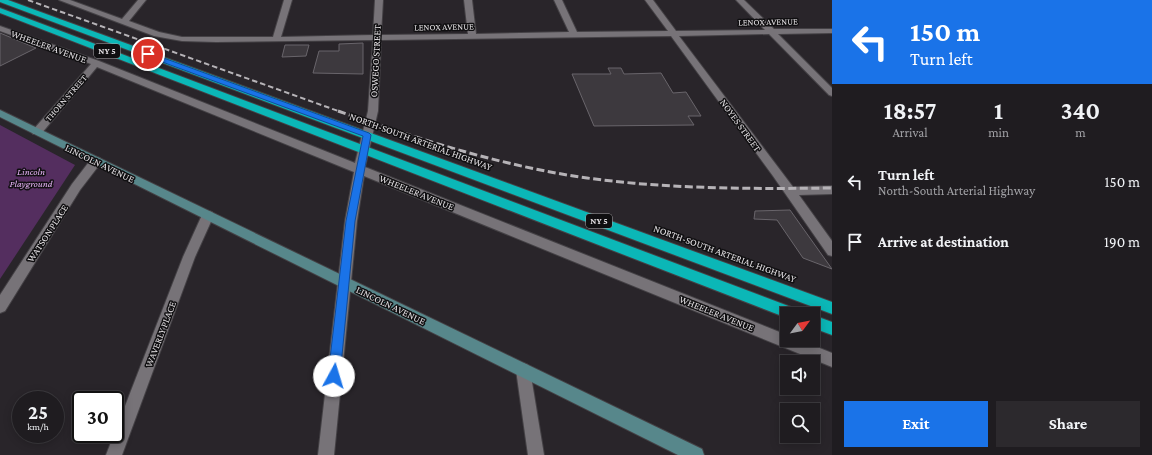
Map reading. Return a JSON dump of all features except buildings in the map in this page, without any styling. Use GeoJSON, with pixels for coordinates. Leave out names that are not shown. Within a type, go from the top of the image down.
{"type":"FeatureCollection","features":[{"type":"Feature","properties":{"kind":"highway","name":"NORTH-SOUTH ARTERIAL HIGHWAY"},"geometry":{"type":"LineString","coordinates":[[1,0],[832,308]]}},
{"type":"Feature","properties":{"kind":"highway","name":"NY 5"},"geometry":{"type":"LineString","coordinates":[[0,10],[780,309]]}},
{"type":"Feature","properties":{"kind":"highway"},"geometry":{"type":"LineString","coordinates":[[820,324],[832,329]]}},
{"type":"Feature","properties":{"kind":"street","name":"LENOX AVENUE"},"geometry":{"type":"LineString","coordinates":[[63,0],[157,34],[182,39],[216,40],[832,31]]}},
{"type":"Feature","properties":{"kind":"street"},"geometry":{"type":"LineString","coordinates":[[124,22],[142,0]]}},
{"type":"Feature","properties":{"kind":"street"},"geometry":{"type":"LineString","coordinates":[[276,39],[288,0]]}},
{"type":"Feature","properties":{"kind":"street","name":"OSWEGO STREET"},"geometry":{"type":"LineString","coordinates":[[326,455],[351,221],[360,169],[373,111],[379,0]]}},
{"type":"Feature","properties":{"kind":"street"},"geometry":{"type":"LineString","coordinates":[[468,0],[472,36]]}},
{"type":"Feature","properties":{"kind":"street"},"geometry":{"type":"LineString","coordinates":[[558,0],[574,34]]}},
{"type":"Feature","properties":{"kind":"street","name":"NOYES STREET"},"geometry":{"type":"LineString","coordinates":[[649,0],[832,251]]}},
{"type":"Feature","properties":{"kind":"street"},"geometry":{"type":"LineString","coordinates":[[740,0],[832,93]]}},
{"type":"Feature","properties":{"kind":"street","name":"WHEELER AVENUE"},"geometry":{"type":"LineString","coordinates":[[0,28],[96,64],[360,169],[832,360]]}},
{"type":"Feature","properties":{"kind":"street","name":"THORN STREET"},"geometry":{"type":"LineString","coordinates":[[36,132],[96,64]]}},
{"type":"Feature","properties":{"kind":"street","name":"LINCOLN AVENUE"},"geometry":{"type":"LineString","coordinates":[[0,113],[696,455]]}},
{"type":"Feature","properties":{"kind":"street","name":"WATSON PLACE"},"geometry":{"type":"LineString","coordinates":[[0,307],[76,187],[96,160]]}},
{"type":"Feature","properties":{"kind":"street"},"geometry":{"type":"LineString","coordinates":[[789,191],[832,190]]}},
{"type":"Feature","properties":{"kind":"street","name":"WAVERLY PLACE"},"geometry":{"type":"LineString","coordinates":[[114,455],[189,257],[208,215]]}},
{"type":"Feature","properties":{"kind":"street"},"geometry":{"type":"LineString","coordinates":[[523,370],[536,455]]}},
{"type":"Feature","properties":{"kind":"green space","name":"Lincoln Playground"},"geometry":{"type":"Polygon","coordinates":[[[0,125],[75,165],[0,279],[0,125]]]}},
{"type":"Feature","properties":{"kind":"railway"},"geometry":{"type":"LineString","coordinates":[[28,0],[341,112]]}},
{"type":"Feature","properties":{"kind":"railway"},"geometry":{"type":"LineString","coordinates":[[338,111],[399,132],[492,159],[555,173],[587,178],[617,182],[678,186],[832,188]]}},
{"type":"Feature","properties":{"kind":"route"},"geometry":{"type":"LineString","coordinates":[[148,54],[367,135],[351,221],[334,376]]}}]}
